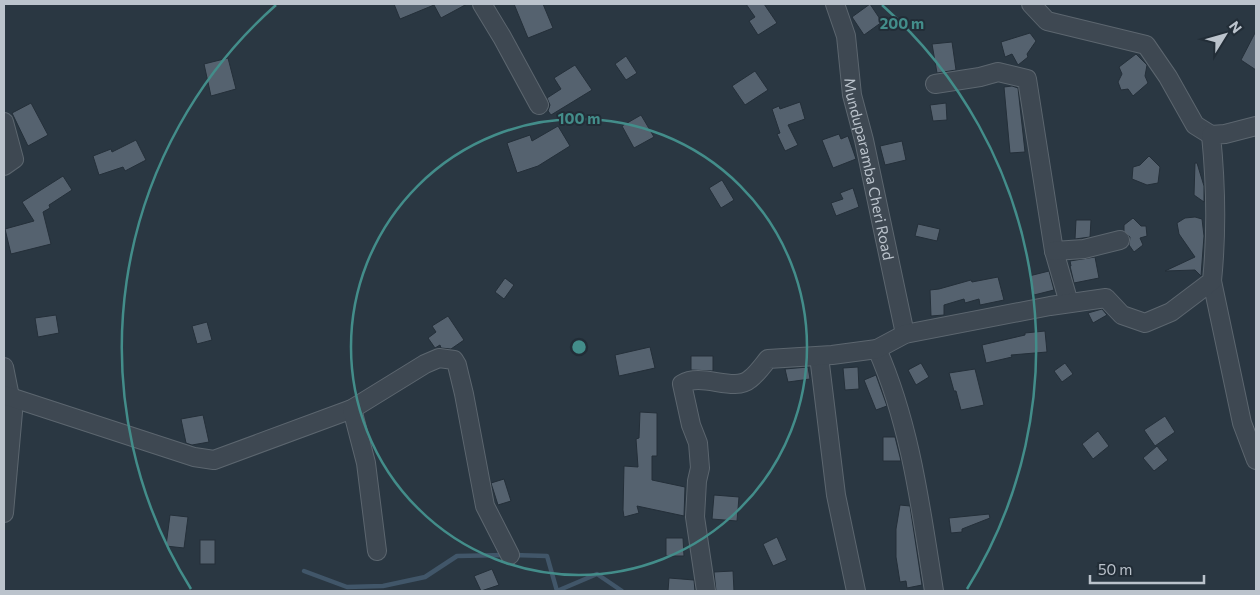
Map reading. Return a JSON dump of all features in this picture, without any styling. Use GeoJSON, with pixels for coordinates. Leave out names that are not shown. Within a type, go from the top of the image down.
{"type":"FeatureCollection","features":[{"type":"Feature","properties":{"kind":"street"},"geometry":{"type":"LineString","coordinates":[[482,4],[539,105]]}},
{"type":"Feature","properties":{"kind":"street","name":"Munduparamba Cheri Road"},"geometry":{"type":"LineString","coordinates":[[835,4],[846,36],[852,95],[864,140],[905,334]]}},
{"type":"Feature","properties":{"kind":"street"},"geometry":{"type":"LineString","coordinates":[[1031,4],[1047,21],[1146,45],[1168,77],[1195,125],[1211,135],[1225,134],[1256,126]]}},
{"type":"Feature","properties":{"kind":"street"},"geometry":{"type":"LineString","coordinates":[[935,84],[980,77],[998,72],[1027,79],[1054,251],[1069,303]]}},
{"type":"Feature","properties":{"kind":"street"},"geometry":{"type":"LineString","coordinates":[[4,122],[14,159],[4,166]]}},
{"type":"Feature","properties":{"kind":"street"},"geometry":{"type":"LineString","coordinates":[[1211,135],[1216,183],[1216,242],[1212,281],[1242,423],[1256,460]]}},
{"type":"Feature","properties":{"kind":"street"},"geometry":{"type":"LineString","coordinates":[[1054,251],[1084,249],[1120,240]]}},
{"type":"Feature","properties":{"kind":"street"},"geometry":{"type":"LineString","coordinates":[[706,591],[695,517],[697,481],[700,468],[698,443],[691,425],[682,384],[690,379],[740,384],[750,380],[768,359],[819,356],[877,349],[905,334],[1069,303],[1106,298],[1122,315],[1145,323],[1172,312],[1212,281]]}},
{"type":"Feature","properties":{"kind":"street"},"geometry":{"type":"LineString","coordinates":[[877,349],[890,379],[912,461],[934,591]]}},
{"type":"Feature","properties":{"kind":"street"},"geometry":{"type":"LineString","coordinates":[[819,356],[836,495],[856,591]]}},
{"type":"Feature","properties":{"kind":"street"},"geometry":{"type":"LineString","coordinates":[[7,395],[194,457],[214,460],[352,409],[425,364],[439,358],[454,360],[464,394],[485,506],[510,555]]}},
{"type":"Feature","properties":{"kind":"street"},"geometry":{"type":"LineString","coordinates":[[4,368],[7,395],[13,412],[4,513]]}},
{"type":"Feature","properties":{"kind":"street"},"geometry":{"type":"LineString","coordinates":[[352,409],[366,463],[377,550]]}},
{"type":"Feature","properties":{"kind":"building"},"geometry":{"type":"Polygon","coordinates":[[[394,4],[467,4],[441,18],[434,5],[400,19],[394,4]]]}},
{"type":"Feature","properties":{"kind":"building"},"geometry":{"type":"Polygon","coordinates":[[[514,4],[543,4],[553,28],[528,38],[514,4]]]}},
{"type":"Feature","properties":{"kind":"building"},"geometry":{"type":"Polygon","coordinates":[[[746,4],[764,4],[777,23],[758,35],[749,21],[755,17],[746,4]]]}},
{"type":"Feature","properties":{"kind":"building"},"geometry":{"type":"Polygon","coordinates":[[[870,4],[882,22],[864,35],[852,17],[870,4]]]}},
{"type":"Feature","properties":{"kind":"building"},"geometry":{"type":"Polygon","coordinates":[[[1256,31],[1256,70],[1241,60],[1256,31]]]}},
{"type":"Feature","properties":{"kind":"building"},"geometry":{"type":"Polygon","coordinates":[[[1030,33],[1036,41],[1027,54],[1028,57],[1018,65],[1012,54],[1005,57],[1001,42],[1030,33]]]}},
{"type":"Feature","properties":{"kind":"building"},"geometry":{"type":"Polygon","coordinates":[[[952,42],[956,70],[937,73],[932,44],[952,42]]]}},
{"type":"Feature","properties":{"kind":"building"},"geometry":{"type":"Polygon","coordinates":[[[1136,54],[1147,65],[1145,76],[1148,83],[1133,96],[1128,89],[1121,90],[1118,82],[1122,74],[1119,67],[1136,54]]]}},
{"type":"Feature","properties":{"kind":"building"},"geometry":{"type":"Polygon","coordinates":[[[626,56],[637,73],[626,80],[615,64],[626,56]]]}},
{"type":"Feature","properties":{"kind":"building"},"geometry":{"type":"Polygon","coordinates":[[[228,58],[236,89],[211,96],[204,64],[228,58]]]}},
{"type":"Feature","properties":{"kind":"building"},"geometry":{"type":"Polygon","coordinates":[[[575,65],[592,90],[551,115],[548,111],[550,105],[547,98],[561,89],[554,78],[575,65]]]}},
{"type":"Feature","properties":{"kind":"building"},"geometry":{"type":"Polygon","coordinates":[[[755,71],[768,90],[745,105],[732,86],[755,71]]]}},
{"type":"Feature","properties":{"kind":"building"},"geometry":{"type":"Polygon","coordinates":[[[1012,86],[1018,88],[1025,152],[1010,153],[1004,87],[1012,86]]]}},
{"type":"Feature","properties":{"kind":"building"},"geometry":{"type":"Polygon","coordinates":[[[800,102],[805,119],[788,125],[798,145],[785,151],[777,134],[780,133],[772,109],[779,106],[780,109],[800,102]]]}},
{"type":"Feature","properties":{"kind":"building"},"geometry":{"type":"Polygon","coordinates":[[[31,103],[48,135],[28,146],[12,113],[31,103]]]}},
{"type":"Feature","properties":{"kind":"building"},"geometry":{"type":"Polygon","coordinates":[[[946,103],[947,120],[933,121],[930,105],[946,103]]]}},
{"type":"Feature","properties":{"kind":"building"},"geometry":{"type":"Polygon","coordinates":[[[641,115],[654,137],[634,148],[622,126],[641,115]]]}},
{"type":"Feature","properties":{"kind":"building"},"geometry":{"type":"Polygon","coordinates":[[[558,126],[570,146],[538,166],[517,173],[507,143],[530,135],[532,141],[558,126]]]}},
{"type":"Feature","properties":{"kind":"building"},"geometry":{"type":"Polygon","coordinates":[[[839,134],[841,139],[848,136],[856,159],[833,168],[822,140],[839,134]]]}},
{"type":"Feature","properties":{"kind":"building"},"geometry":{"type":"Polygon","coordinates":[[[136,140],[146,160],[125,171],[123,167],[99,175],[93,156],[111,149],[112,152],[136,140]]]}},
{"type":"Feature","properties":{"kind":"building"},"geometry":{"type":"Polygon","coordinates":[[[902,141],[906,160],[885,165],[880,146],[902,141]]]}},
{"type":"Feature","properties":{"kind":"building"},"geometry":{"type":"Polygon","coordinates":[[[1149,156],[1160,167],[1158,183],[1147,185],[1132,179],[1133,167],[1140,165],[1149,156]]]}},
{"type":"Feature","properties":{"kind":"building"},"geometry":{"type":"Polygon","coordinates":[[[1195,163],[1197,163],[1204,186],[1204,202],[1194,195],[1195,163]]]}},
{"type":"Feature","properties":{"kind":"building"},"geometry":{"type":"Polygon","coordinates":[[[63,176],[72,190],[49,205],[50,208],[43,212],[51,244],[11,254],[5,229],[34,221],[22,202],[63,176]]]}},
{"type":"Feature","properties":{"kind":"building"},"geometry":{"type":"Polygon","coordinates":[[[722,180],[734,200],[721,208],[709,188],[722,180]]]}},
{"type":"Feature","properties":{"kind":"building"},"geometry":{"type":"Polygon","coordinates":[[[853,188],[859,207],[836,216],[831,203],[843,199],[840,193],[853,188]]]}},
{"type":"Feature","properties":{"kind":"building"},"geometry":{"type":"Polygon","coordinates":[[[1195,217],[1202,219],[1204,236],[1201,276],[1195,270],[1165,271],[1195,257],[1179,234],[1177,223],[1185,218],[1195,217]]]}},
{"type":"Feature","properties":{"kind":"building"},"geometry":{"type":"Polygon","coordinates":[[[1133,218],[1141,226],[1146,226],[1147,236],[1140,238],[1143,245],[1134,252],[1129,245],[1130,237],[1124,231],[1124,225],[1133,218]]]}},
{"type":"Feature","properties":{"kind":"building"},"geometry":{"type":"Polygon","coordinates":[[[1076,220],[1091,220],[1090,237],[1075,239],[1076,220]]]}},
{"type":"Feature","properties":{"kind":"building"},"geometry":{"type":"Polygon","coordinates":[[[918,224],[940,229],[937,241],[915,236],[918,224]]]}},
{"type":"Feature","properties":{"kind":"building"},"geometry":{"type":"Polygon","coordinates":[[[1095,257],[1099,278],[1074,283],[1070,261],[1095,257]]]}},
{"type":"Feature","properties":{"kind":"building"},"geometry":{"type":"Polygon","coordinates":[[[1049,271],[1054,290],[1034,295],[1029,276],[1049,271]]]}},
{"type":"Feature","properties":{"kind":"building"},"geometry":{"type":"Polygon","coordinates":[[[998,277],[1004,300],[980,305],[979,299],[965,303],[964,299],[944,305],[944,315],[931,316],[930,290],[971,280],[972,282],[998,277]]]}},
{"type":"Feature","properties":{"kind":"building"},"geometry":{"type":"Polygon","coordinates":[[[505,278],[514,285],[504,299],[495,292],[505,278]]]}},
{"type":"Feature","properties":{"kind":"building"},"geometry":{"type":"Polygon","coordinates":[[[1102,309],[1107,315],[1093,323],[1088,313],[1102,309]]]}},
{"type":"Feature","properties":{"kind":"building"},"geometry":{"type":"Polygon","coordinates":[[[56,315],[59,333],[38,337],[35,318],[56,315]]]}},
{"type":"Feature","properties":{"kind":"building"},"geometry":{"type":"Polygon","coordinates":[[[448,316],[464,340],[451,349],[441,348],[440,345],[435,348],[428,338],[436,332],[432,326],[448,316]]]}},
{"type":"Feature","properties":{"kind":"building"},"geometry":{"type":"Polygon","coordinates":[[[207,322],[212,340],[197,344],[192,326],[207,322]]]}},
{"type":"Feature","properties":{"kind":"building"},"geometry":{"type":"Polygon","coordinates":[[[1045,331],[1047,352],[1011,355],[1012,357],[986,363],[982,345],[1025,335],[1025,333],[1045,331]]]}},
{"type":"Feature","properties":{"kind":"building"},"geometry":{"type":"Polygon","coordinates":[[[650,347],[655,368],[619,376],[615,355],[650,347]]]}},
{"type":"Feature","properties":{"kind":"building"},"geometry":{"type":"Polygon","coordinates":[[[691,356],[713,356],[713,371],[691,370],[691,356]]]}},
{"type":"Feature","properties":{"kind":"building"},"geometry":{"type":"Polygon","coordinates":[[[921,363],[929,377],[916,385],[908,370],[921,363]]]}},
{"type":"Feature","properties":{"kind":"building"},"geometry":{"type":"Polygon","coordinates":[[[1065,363],[1073,374],[1062,382],[1054,371],[1065,363]]]}},
{"type":"Feature","properties":{"kind":"building"},"geometry":{"type":"Polygon","coordinates":[[[808,367],[810,379],[788,382],[785,369],[808,367]]]}},
{"type":"Feature","properties":{"kind":"building"},"geometry":{"type":"Polygon","coordinates":[[[858,367],[859,389],[845,390],[843,368],[858,367]]]}},
{"type":"Feature","properties":{"kind":"building"},"geometry":{"type":"Polygon","coordinates":[[[975,369],[984,405],[961,410],[949,373],[975,369]]]}},
{"type":"Feature","properties":{"kind":"building"},"geometry":{"type":"Polygon","coordinates":[[[876,375],[887,406],[876,410],[864,380],[876,375]]]}},
{"type":"Feature","properties":{"kind":"building"},"geometry":{"type":"Polygon","coordinates":[[[640,412],[657,413],[657,456],[652,456],[652,480],[685,487],[684,516],[637,506],[639,513],[624,517],[624,466],[638,467],[636,439],[639,438],[640,412]]]}},
{"type":"Feature","properties":{"kind":"building"},"geometry":{"type":"Polygon","coordinates":[[[203,415],[209,442],[192,445],[186,443],[181,419],[203,415]]]}},
{"type":"Feature","properties":{"kind":"building"},"geometry":{"type":"Polygon","coordinates":[[[1165,416],[1175,432],[1155,446],[1144,430],[1165,416]]]}},
{"type":"Feature","properties":{"kind":"building"},"geometry":{"type":"Polygon","coordinates":[[[1098,431],[1109,446],[1093,459],[1082,444],[1098,431]]]}},
{"type":"Feature","properties":{"kind":"building"},"geometry":{"type":"Polygon","coordinates":[[[883,437],[895,437],[901,461],[883,461],[883,437]]]}},
{"type":"Feature","properties":{"kind":"building"},"geometry":{"type":"Polygon","coordinates":[[[1157,446],[1168,460],[1154,471],[1143,458],[1157,446]]]}},
{"type":"Feature","properties":{"kind":"building"},"geometry":{"type":"Polygon","coordinates":[[[504,479],[511,501],[498,505],[491,483],[504,479]]]}},
{"type":"Feature","properties":{"kind":"building"},"geometry":{"type":"Polygon","coordinates":[[[714,495],[739,497],[737,521],[712,519],[714,495]]]}},
{"type":"Feature","properties":{"kind":"building"},"geometry":{"type":"Polygon","coordinates":[[[900,505],[910,506],[922,585],[907,588],[906,581],[900,582],[896,557],[896,529],[900,505]]]}},
{"type":"Feature","properties":{"kind":"building"},"geometry":{"type":"Polygon","coordinates":[[[989,514],[990,518],[962,529],[962,532],[951,533],[949,518],[989,514]]]}},
{"type":"Feature","properties":{"kind":"building"},"geometry":{"type":"Polygon","coordinates":[[[170,515],[188,517],[184,548],[166,546],[170,515]]]}},
{"type":"Feature","properties":{"kind":"building"},"geometry":{"type":"Polygon","coordinates":[[[777,537],[787,560],[773,566],[763,544],[777,537]]]}},
{"type":"Feature","properties":{"kind":"building"},"geometry":{"type":"Polygon","coordinates":[[[666,538],[683,538],[684,556],[666,556],[666,538]]]}},
{"type":"Feature","properties":{"kind":"building"},"geometry":{"type":"Polygon","coordinates":[[[200,540],[215,540],[215,564],[200,564],[200,540]]]}},
{"type":"Feature","properties":{"kind":"building"},"geometry":{"type":"Polygon","coordinates":[[[492,569],[499,585],[481,591],[474,576],[492,569]]]}},
{"type":"Feature","properties":{"kind":"building"},"geometry":{"type":"Polygon","coordinates":[[[733,571],[734,591],[716,591],[714,572],[733,571]]]}},
{"type":"Feature","properties":{"kind":"building"},"geometry":{"type":"Polygon","coordinates":[[[669,578],[694,580],[695,591],[668,591],[669,578]]]}},
{"type":"Feature","properties":{"kind":"waterway"},"geometry":{"type":"LineString","coordinates":[[304,571],[347,587],[383,586],[425,577],[457,556],[506,555]]}},
{"type":"Feature","properties":{"kind":"waterway"},"geometry":{"type":"LineString","coordinates":[[513,555],[547,556],[557,591],[597,574],[622,591]]}}]}
